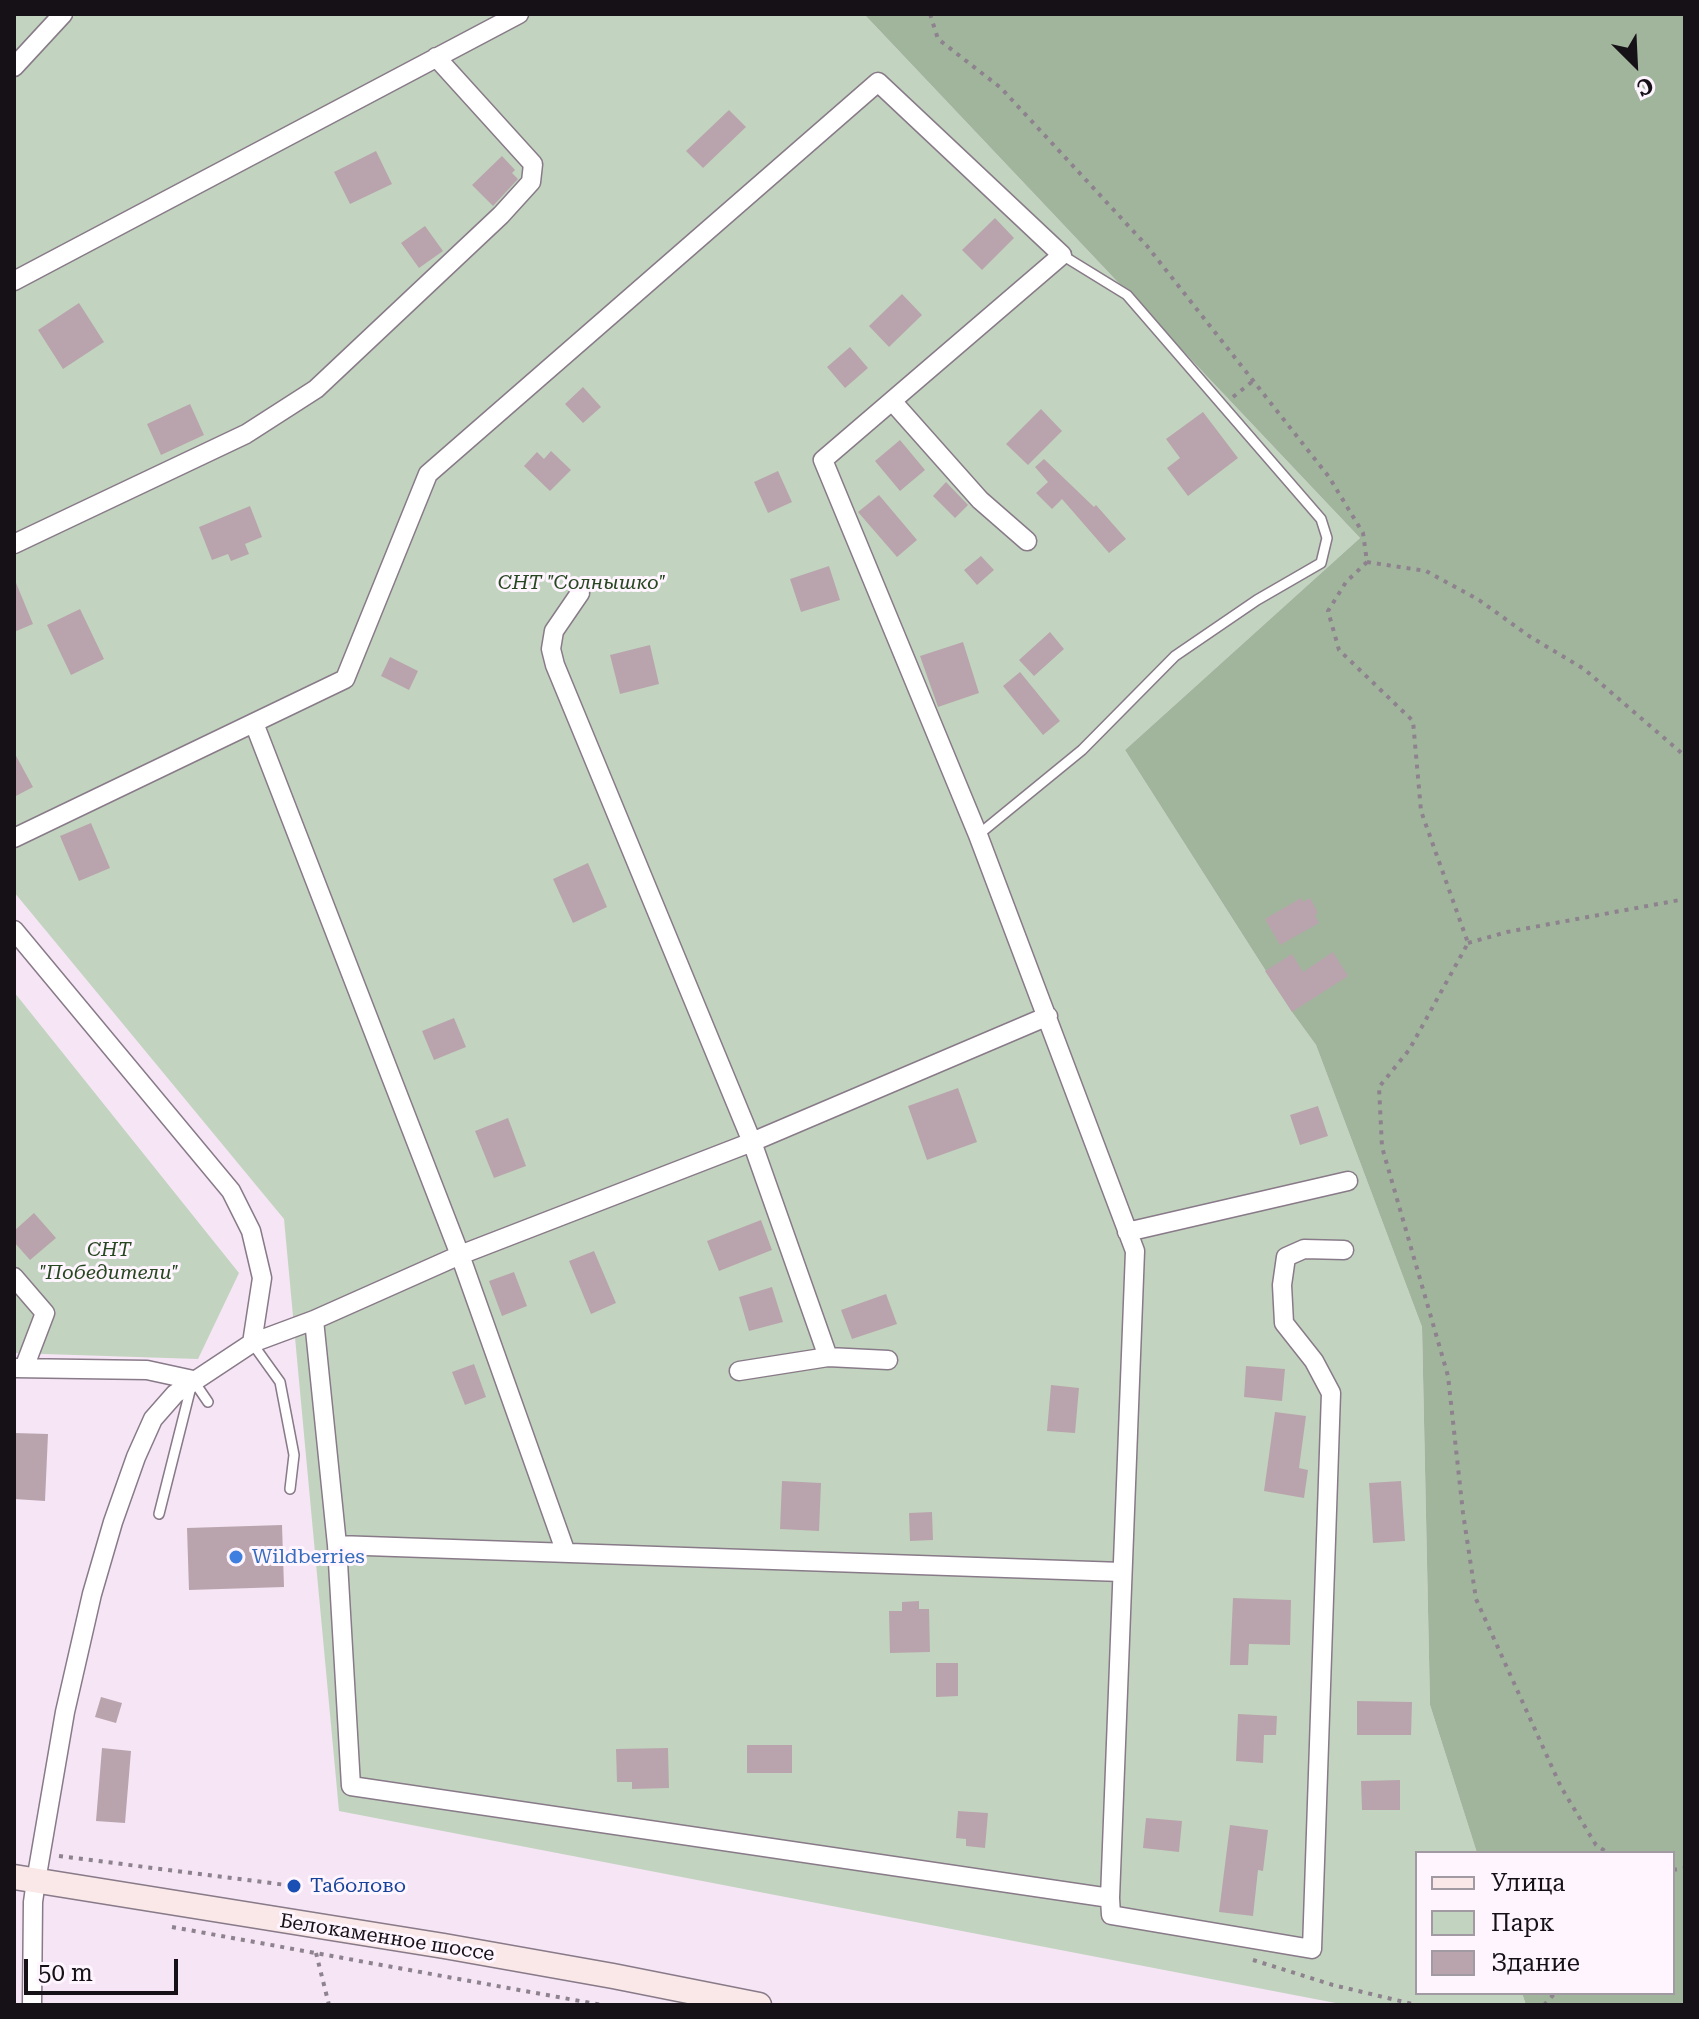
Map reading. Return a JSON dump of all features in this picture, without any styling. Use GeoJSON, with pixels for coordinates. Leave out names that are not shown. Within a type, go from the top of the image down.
{"type":"FeatureCollection","features":[{"type":"Feature","properties":{"kind":"main road","name":"Белокаменное шоссе"},"geometry":{"type":"LineString","coordinates":[[25,1879],[536,1962],[759,2005]]}},
{"type":"Feature","properties":{"kind":"street"},"geometry":{"type":"LineString","coordinates":[[14,67],[63,14]]}},
{"type":"Feature","properties":{"kind":"street"},"geometry":{"type":"LineString","coordinates":[[14,281],[519,14]]}},
{"type":"Feature","properties":{"kind":"street"},"geometry":{"type":"LineString","coordinates":[[14,544],[246,434],[316,389],[501,215],[531,182],[533,164],[436,57]]}},
{"type":"Feature","properties":{"kind":"street"},"geometry":{"type":"LineString","coordinates":[[14,838],[345,679],[428,474],[878,82],[1062,255],[823,460],[978,835],[1135,1251],[1111,1915],[1312,1949],[1331,1393],[1314,1361],[1284,1323],[1282,1285],[1286,1257],[1304,1249],[1344,1250]]}},
{"type":"Feature","properties":{"kind":"street"},"geometry":{"type":"LineString","coordinates":[[892,401],[980,500],[1027,541]]}},
{"type":"Feature","properties":{"kind":"street"},"geometry":{"type":"LineString","coordinates":[[580,593],[554,631],[551,649],[555,665],[752,1142],[828,1357]]}},
{"type":"Feature","properties":{"kind":"street"},"geometry":{"type":"LineString","coordinates":[[254,723],[460,1255],[566,1553]]}},
{"type":"Feature","properties":{"kind":"street"},"geometry":{"type":"LineString","coordinates":[[14,930],[231,1191],[251,1231],[262,1278],[252,1343]]}},
{"type":"Feature","properties":{"kind":"street"},"geometry":{"type":"LineString","coordinates":[[32,2005],[33,1902],[25,1879],[92,1594],[113,1522],[153,1419],[175,1394],[252,1343],[314,1320],[460,1255],[752,1142],[1048,1016]]}},
{"type":"Feature","properties":{"kind":"street"},"geometry":{"type":"LineString","coordinates":[[1127,1232],[1348,1181]]}},
{"type":"Feature","properties":{"kind":"street"},"geometry":{"type":"LineString","coordinates":[[14,1277],[45,1313],[19,1368],[147,1370],[193,1380]]}},
{"type":"Feature","properties":{"kind":"street"},"geometry":{"type":"LineString","coordinates":[[314,1320],[337,1545],[351,1786],[1110,1898]]}},
{"type":"Feature","properties":{"kind":"street"},"geometry":{"type":"LineString","coordinates":[[739,1371],[828,1357],[888,1360]]}},
{"type":"Feature","properties":{"kind":"street"},"geometry":{"type":"LineString","coordinates":[[337,1545],[1122,1572]]}},
{"type":"Feature","properties":{"kind":"lane"},"geometry":{"type":"LineString","coordinates":[[978,835],[1082,750],[1175,656],[1257,600],[1321,563],[1327,538],[1321,519],[1127,295],[1062,255]]}},
{"type":"Feature","properties":{"kind":"lane"},"geometry":{"type":"LineString","coordinates":[[252,1343],[280,1382],[294,1455],[290,1489]]}},
{"type":"Feature","properties":{"kind":"lane"},"geometry":{"type":"LineString","coordinates":[[193,1380],[208,1402]]}},
{"type":"Feature","properties":{"kind":"lane"},"geometry":{"type":"LineString","coordinates":[[159,1514],[193,1380]]}},
{"type":"Feature","properties":{"kind":"path"},"geometry":{"type":"LineString","coordinates":[[930,14],[938,39],[1001,88],[1147,246],[1329,477],[1363,533],[1367,562]]}},
{"type":"Feature","properties":{"kind":"path"},"geometry":{"type":"LineString","coordinates":[[1224,405],[1253,381]]}},
{"type":"Feature","properties":{"kind":"path"},"geometry":{"type":"LineString","coordinates":[[1367,562],[1426,571],[1479,600],[1529,636],[1584,669],[1685,756]]}},
{"type":"Feature","properties":{"kind":"path"},"geometry":{"type":"LineString","coordinates":[[1367,562],[1346,582],[1328,611],[1339,650],[1413,721],[1421,811],[1468,943]]}},
{"type":"Feature","properties":{"kind":"path"},"geometry":{"type":"LineString","coordinates":[[1605,1851],[1596,1845],[1561,1787],[1476,1599],[1448,1376],[1382,1147],[1379,1087],[1409,1050],[1468,943],[1507,932],[1685,899]]}},
{"type":"Feature","properties":{"kind":"path"},"geometry":{"type":"LineString","coordinates":[[71,1858],[294,1886]]}},
{"type":"Feature","properties":{"kind":"path"},"geometry":{"type":"LineString","coordinates":[[165,1926],[602,2005]]}},
{"type":"Feature","properties":{"kind":"path"},"geometry":{"type":"LineString","coordinates":[[316,1952],[329,2005]]}},
{"type":"Feature","properties":{"kind":"green space","name":"СНТ \"Солнышко\""},"geometry":{"type":"Polygon","coordinates":[[[14,14],[864,14],[1360,538],[1125,750],[1316,1045],[1422,1327],[1430,1705],[1476,1851],[1415,1851],[1415,1995],[1523,1995],[1526,2005],[1346,2005],[339,1811],[284,1219],[14,892],[14,14]]]}},
{"type":"Feature","properties":{"kind":"green space"},"geometry":{"type":"Polygon","coordinates":[[[864,14],[1685,14],[1685,2005],[1526,2005],[1523,1995],[1675,1995],[1675,1851],[1476,1851],[1430,1705],[1422,1327],[1316,1045],[1125,750],[1360,538],[864,14]]]}},
{"type":"Feature","properties":{"kind":"green space","name":"СНТ \"Победители\""},"geometry":{"type":"Polygon","coordinates":[[[14,992],[239,1273],[198,1359],[14,1353],[14,992]]]}},
{"type":"Feature","properties":{"kind":"building"},"geometry":{"type":"Polygon","coordinates":[[[729,110],[746,127],[703,168],[686,151],[729,110]]]}},
{"type":"Feature","properties":{"kind":"building"},"geometry":{"type":"Polygon","coordinates":[[[376,151],[392,184],[350,204],[334,172],[376,151]]]}},
{"type":"Feature","properties":{"kind":"building"},"geometry":{"type":"Polygon","coordinates":[[[502,156],[515,170],[512,173],[518,179],[493,206],[472,185],[502,156]]]}},
{"type":"Feature","properties":{"kind":"building"},"geometry":{"type":"Polygon","coordinates":[[[995,218],[1014,238],[982,270],[962,250],[995,218]]]}},
{"type":"Feature","properties":{"kind":"building"},"geometry":{"type":"Polygon","coordinates":[[[425,226],[443,251],[419,268],[401,243],[425,226]]]}},
{"type":"Feature","properties":{"kind":"building"},"geometry":{"type":"Polygon","coordinates":[[[902,294],[922,315],[889,347],[869,326],[902,294]]]}},
{"type":"Feature","properties":{"kind":"building"},"geometry":{"type":"Polygon","coordinates":[[[79,303],[104,342],[63,369],[38,330],[79,303]]]}},
{"type":"Feature","properties":{"kind":"building"},"geometry":{"type":"Polygon","coordinates":[[[850,347],[868,368],[845,388],[827,367],[850,347]]]}},
{"type":"Feature","properties":{"kind":"building"},"geometry":{"type":"Polygon","coordinates":[[[583,387],[601,407],[583,423],[565,404],[583,387]]]}},
{"type":"Feature","properties":{"kind":"building"},"geometry":{"type":"Polygon","coordinates":[[[190,404],[204,435],[161,455],[147,424],[190,404]]]}},
{"type":"Feature","properties":{"kind":"building"},"geometry":{"type":"Polygon","coordinates":[[[1041,409],[1062,431],[1028,465],[1006,444],[1041,409]]]}},
{"type":"Feature","properties":{"kind":"building"},"geometry":{"type":"Polygon","coordinates":[[[1203,412],[1238,458],[1188,496],[1167,468],[1180,458],[1166,439],[1203,412]]]}},
{"type":"Feature","properties":{"kind":"building"},"geometry":{"type":"Polygon","coordinates":[[[900,440],[925,470],[900,491],[875,461],[900,440]]]}},
{"type":"Feature","properties":{"kind":"building"},"geometry":{"type":"Polygon","coordinates":[[[551,451],[571,470],[550,491],[524,466],[537,452],[544,459],[551,451]]]}},
{"type":"Feature","properties":{"kind":"building"},"geometry":{"type":"Polygon","coordinates":[[[1044,459],[1094,507],[1096,505],[1126,539],[1109,553],[1062,499],[1052,509],[1036,493],[1048,482],[1035,467],[1044,459]]]}},
{"type":"Feature","properties":{"kind":"building"},"geometry":{"type":"Polygon","coordinates":[[[778,471],[792,502],[768,513],[754,482],[778,471]]]}},
{"type":"Feature","properties":{"kind":"building"},"geometry":{"type":"Polygon","coordinates":[[[946,482],[968,505],[955,518],[933,496],[946,482]]]}},
{"type":"Feature","properties":{"kind":"building"},"geometry":{"type":"Polygon","coordinates":[[[879,495],[917,540],[897,557],[858,512],[879,495]]]}},
{"type":"Feature","properties":{"kind":"building"},"geometry":{"type":"Polygon","coordinates":[[[250,506],[262,537],[245,544],[249,554],[231,561],[228,554],[212,560],[199,527],[250,506]]]}},
{"type":"Feature","properties":{"kind":"building"},"geometry":{"type":"Polygon","coordinates":[[[981,556],[994,570],[977,585],[964,570],[981,556]]]}},
{"type":"Feature","properties":{"kind":"building"},"geometry":{"type":"Polygon","coordinates":[[[829,566],[840,600],[801,612],[790,579],[829,566]]]}},
{"type":"Feature","properties":{"kind":"building"},"geometry":{"type":"Polygon","coordinates":[[[14,578],[33,624],[14,632],[14,578]]]}},
{"type":"Feature","properties":{"kind":"building"},"geometry":{"type":"Polygon","coordinates":[[[80,609],[104,659],[71,675],[47,625],[80,609]]]}},
{"type":"Feature","properties":{"kind":"building"},"geometry":{"type":"Polygon","coordinates":[[[1050,632],[1064,649],[1034,676],[1019,660],[1050,632]]]}},
{"type":"Feature","properties":{"kind":"building"},"geometry":{"type":"Polygon","coordinates":[[[963,642],[979,693],[938,707],[920,656],[963,642]]]}},
{"type":"Feature","properties":{"kind":"building"},"geometry":{"type":"Polygon","coordinates":[[[650,645],[659,684],[620,694],[610,655],[650,645]]]}},
{"type":"Feature","properties":{"kind":"building"},"geometry":{"type":"Polygon","coordinates":[[[390,657],[418,671],[409,690],[381,676],[390,657]]]}},
{"type":"Feature","properties":{"kind":"building"},"geometry":{"type":"Polygon","coordinates":[[[1020,672],[1060,721],[1043,735],[1003,686],[1020,672]]]}},
{"type":"Feature","properties":{"kind":"building"},"geometry":{"type":"Polygon","coordinates":[[[14,752],[33,787],[14,797],[14,752]]]}},
{"type":"Feature","properties":{"kind":"building"},"geometry":{"type":"Polygon","coordinates":[[[91,823],[110,868],[79,881],[60,836],[91,823]]]}},
{"type":"Feature","properties":{"kind":"building"},"geometry":{"type":"Polygon","coordinates":[[[588,863],[607,907],[573,923],[553,879],[588,863]]]}},
{"type":"Feature","properties":{"kind":"building"},"geometry":{"type":"Polygon","coordinates":[[[1301,898],[1303,902],[1310,898],[1318,913],[1315,915],[1319,923],[1280,945],[1265,919],[1301,898]]]}},
{"type":"Feature","properties":{"kind":"building"},"geometry":{"type":"Polygon","coordinates":[[[1333,952],[1348,976],[1292,1012],[1265,971],[1292,954],[1303,972],[1333,952]]]}},
{"type":"Feature","properties":{"kind":"building"},"geometry":{"type":"Polygon","coordinates":[[[454,1018],[466,1047],[434,1060],[422,1031],[454,1018]]]}},
{"type":"Feature","properties":{"kind":"building"},"geometry":{"type":"Polygon","coordinates":[[[958,1088],[977,1142],[927,1160],[908,1106],[958,1088]]]}},
{"type":"Feature","properties":{"kind":"building"},"geometry":{"type":"Polygon","coordinates":[[[1318,1106],[1328,1136],[1300,1145],[1290,1115],[1318,1106]]]}},
{"type":"Feature","properties":{"kind":"building"},"geometry":{"type":"Polygon","coordinates":[[[508,1118],[526,1166],[494,1178],[475,1131],[508,1118]]]}},
{"type":"Feature","properties":{"kind":"building"},"geometry":{"type":"Polygon","coordinates":[[[34,1213],[56,1238],[30,1260],[14,1242],[14,1231],[34,1213]]]}},
{"type":"Feature","properties":{"kind":"building"},"geometry":{"type":"Polygon","coordinates":[[[761,1220],[772,1250],[719,1271],[707,1241],[761,1220]]]}},
{"type":"Feature","properties":{"kind":"building"},"geometry":{"type":"Polygon","coordinates":[[[594,1251],[616,1303],[591,1314],[569,1261],[594,1251]]]}},
{"type":"Feature","properties":{"kind":"building"},"geometry":{"type":"Polygon","coordinates":[[[514,1272],[527,1306],[502,1316],[489,1281],[514,1272]]]}},
{"type":"Feature","properties":{"kind":"building"},"geometry":{"type":"Polygon","coordinates":[[[772,1287],[783,1322],[749,1331],[739,1297],[772,1287]]]}},
{"type":"Feature","properties":{"kind":"building"},"geometry":{"type":"Polygon","coordinates":[[[886,1294],[897,1324],[852,1339],[841,1310],[886,1294]]]}},
{"type":"Feature","properties":{"kind":"building"},"geometry":{"type":"Polygon","coordinates":[[[474,1364],[486,1397],[465,1405],[452,1372],[474,1364]]]}},
{"type":"Feature","properties":{"kind":"building"},"geometry":{"type":"Polygon","coordinates":[[[1246,1366],[1285,1369],[1282,1401],[1244,1397],[1246,1366]]]}},
{"type":"Feature","properties":{"kind":"building"},"geometry":{"type":"Polygon","coordinates":[[[1051,1385],[1079,1388],[1075,1433],[1047,1431],[1051,1385]]]}},
{"type":"Feature","properties":{"kind":"building"},"geometry":{"type":"Polygon","coordinates":[[[1275,1412],[1306,1416],[1299,1468],[1308,1470],[1304,1498],[1264,1491],[1275,1412]]]}},
{"type":"Feature","properties":{"kind":"building"},"geometry":{"type":"Polygon","coordinates":[[[14,1433],[48,1434],[45,1501],[14,1499],[14,1433]]]}},
{"type":"Feature","properties":{"kind":"building"},"geometry":{"type":"Polygon","coordinates":[[[782,1481],[821,1483],[819,1531],[780,1529],[782,1481]]]}},
{"type":"Feature","properties":{"kind":"building"},"geometry":{"type":"Polygon","coordinates":[[[1401,1481],[1405,1541],[1373,1543],[1369,1483],[1401,1481]]]}},
{"type":"Feature","properties":{"kind":"building"},"geometry":{"type":"Polygon","coordinates":[[[932,1512],[933,1540],[910,1541],[909,1513],[932,1512]]]}},
{"type":"Feature","properties":{"kind":"building","name":"Wildberries"},"geometry":{"type":"Polygon","coordinates":[[[282,1525],[284,1587],[189,1590],[187,1528],[282,1525]]]}},
{"type":"Feature","properties":{"kind":"building"},"geometry":{"type":"Polygon","coordinates":[[[1233,1598],[1291,1600],[1290,1645],[1249,1644],[1248,1665],[1230,1665],[1233,1598]]]}},
{"type":"Feature","properties":{"kind":"building"},"geometry":{"type":"Polygon","coordinates":[[[919,1601],[919,1609],[929,1609],[930,1652],[890,1653],[889,1611],[902,1611],[902,1602],[919,1601]]]}},
{"type":"Feature","properties":{"kind":"building"},"geometry":{"type":"Polygon","coordinates":[[[936,1663],[958,1663],[958,1696],[936,1697],[936,1663]]]}},
{"type":"Feature","properties":{"kind":"building"},"geometry":{"type":"Polygon","coordinates":[[[101,1697],[122,1703],[116,1723],[95,1717],[101,1697]]]}},
{"type":"Feature","properties":{"kind":"building"},"geometry":{"type":"Polygon","coordinates":[[[1357,1701],[1412,1702],[1411,1735],[1357,1735],[1357,1701]]]}},
{"type":"Feature","properties":{"kind":"building"},"geometry":{"type":"Polygon","coordinates":[[[1238,1714],[1277,1716],[1276,1735],[1264,1735],[1263,1763],[1236,1761],[1238,1714]]]}},
{"type":"Feature","properties":{"kind":"building"},"geometry":{"type":"Polygon","coordinates":[[[747,1745],[792,1745],[792,1773],[747,1773],[747,1745]]]}},
{"type":"Feature","properties":{"kind":"building"},"geometry":{"type":"Polygon","coordinates":[[[102,1748],[131,1751],[125,1823],[96,1821],[102,1748]]]}},
{"type":"Feature","properties":{"kind":"building"},"geometry":{"type":"Polygon","coordinates":[[[668,1748],[669,1788],[632,1789],[632,1782],[617,1782],[616,1749],[668,1748]]]}},
{"type":"Feature","properties":{"kind":"building"},"geometry":{"type":"Polygon","coordinates":[[[1400,1780],[1400,1810],[1362,1810],[1361,1781],[1400,1780]]]}},
{"type":"Feature","properties":{"kind":"building"},"geometry":{"type":"Polygon","coordinates":[[[958,1811],[988,1813],[985,1848],[966,1846],[966,1839],[956,1838],[958,1811]]]}},
{"type":"Feature","properties":{"kind":"building"},"geometry":{"type":"Polygon","coordinates":[[[1146,1818],[1182,1821],[1179,1852],[1143,1848],[1146,1818]]]}},
{"type":"Feature","properties":{"kind":"building"},"geometry":{"type":"Polygon","coordinates":[[[1230,1825],[1268,1830],[1263,1871],[1258,1870],[1253,1916],[1219,1912],[1230,1825]]]}},
{"type":"Feature","properties":{"kind":"place","name":"Wildberries"},"geometry":{"type":"Point","coordinates":[236,1557]}},
{"type":"Feature","properties":{"kind":"place","name":"Таболово"},"geometry":{"type":"Point","coordinates":[294,1886]}}]}
